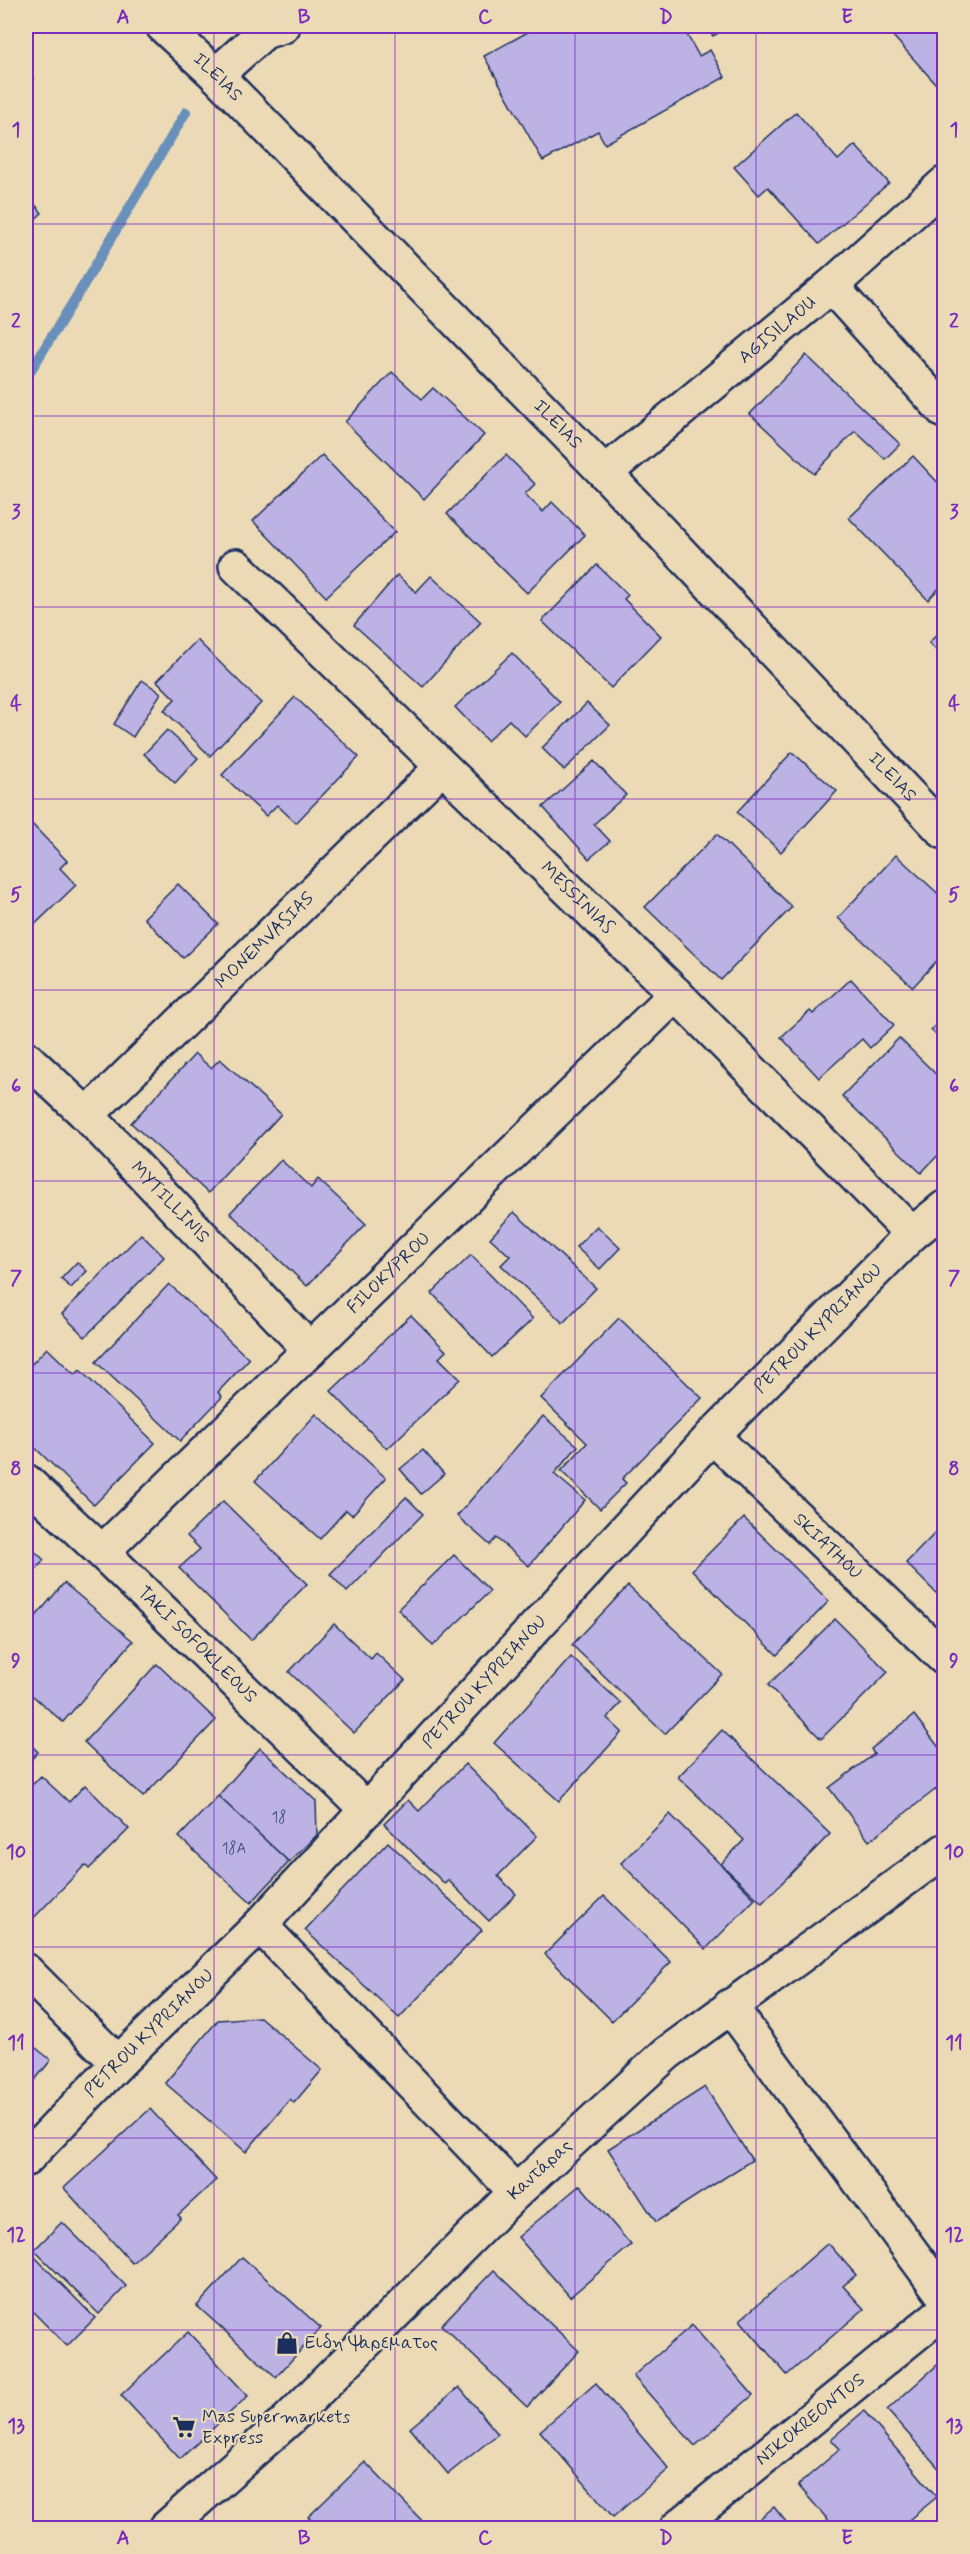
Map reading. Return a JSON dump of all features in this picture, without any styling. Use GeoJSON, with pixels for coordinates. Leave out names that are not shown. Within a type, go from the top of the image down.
{"type":"FeatureCollection","features":[{"type":"Feature","properties":{"kind":"street","name":"ILEIAS"},"geometry":{"type":"LineString","coordinates":[[163,26],[216,75],[605,473],[945,832]]}},
{"type":"Feature","properties":{"kind":"street"},"geometry":{"type":"LineString","coordinates":[[216,75],[264,32],[284,26]]}},
{"type":"Feature","properties":{"kind":"street","name":"AGISILAOU"},"geometry":{"type":"LineString","coordinates":[[605,473],[831,286],[945,184]]}},
{"type":"Feature","properties":{"kind":"street"},"geometry":{"type":"LineString","coordinates":[[831,286],[945,411]]}},
{"type":"Feature","properties":{"kind":"street","name":"MESSINIAS"},"geometry":{"type":"LineString","coordinates":[[236,567],[676,994],[912,1234]]}},
{"type":"Feature","properties":{"kind":"street","name":"MONEMVASIAS"},"geometry":{"type":"LineString","coordinates":[[87,1115],[442,766]]}},
{"type":"Feature","properties":{"kind":"street","name":"FILOKYPROU"},"geometry":{"type":"LineString","coordinates":[[102,1552],[676,994]]}},
{"type":"Feature","properties":{"kind":"street","name":"MYTILLINIS"},"geometry":{"type":"LineString","coordinates":[[26,1058],[87,1115],[310,1350]]}},
{"type":"Feature","properties":{"kind":"street","name":"PETROU KYPRIANOU"},"geometry":{"type":"LineString","coordinates":[[26,2160],[118,2063],[260,1925],[712,1436],[912,1234],[945,1208]]}},
{"type":"Feature","properties":{"kind":"street","name":"SKIATHOU"},"geometry":{"type":"LineString","coordinates":[[712,1436],[945,1658]]}},
{"type":"Feature","properties":{"kind":"street","name":"TAKI SOFOKLEOUS"},"geometry":{"type":"LineString","coordinates":[[26,1481],[367,1810]]}},
{"type":"Feature","properties":{"kind":"street","name":"Καντάρας"},"geometry":{"type":"LineString","coordinates":[[166,2529],[288,2420],[516,2192],[666,2054],[945,1851]]}},
{"type":"Feature","properties":{"kind":"street"},"geometry":{"type":"LineString","coordinates":[[260,1925],[516,2192]]}},
{"type":"Feature","properties":{"kind":"street"},"geometry":{"type":"LineString","coordinates":[[26,1971],[118,2063]]}},
{"type":"Feature","properties":{"kind":"street"},"geometry":{"type":"LineString","coordinates":[[729,2006],[945,2296]]}},
{"type":"Feature","properties":{"kind":"street","name":"NIKOKREONTOS"},"geometry":{"type":"LineString","coordinates":[[677,2529],[945,2311]]}},
{"type":"Feature","properties":{"kind":"building"},"geometry":{"type":"Polygon","coordinates":[[[539,26],[682,26],[699,56],[710,50],[725,77],[605,144],[598,131],[543,161],[484,56],[539,26]]]}},
{"type":"Feature","properties":{"kind":"building"},"geometry":{"type":"Polygon","coordinates":[[[706,26],[731,26],[713,36],[706,26]]]}},
{"type":"Feature","properties":{"kind":"building"},"geometry":{"type":"Polygon","coordinates":[[[884,26],[944,26],[944,93],[884,26]]]}},
{"type":"Feature","properties":{"kind":"building"},"geometry":{"type":"Polygon","coordinates":[[[26,66],[34,78],[26,84],[26,66]]]}},
{"type":"Feature","properties":{"kind":"building"},"geometry":{"type":"Polygon","coordinates":[[[796,112],[838,160],[855,145],[889,183],[819,244],[768,187],[759,195],[734,167],[796,112]]]}},
{"type":"Feature","properties":{"kind":"building"},"geometry":{"type":"Polygon","coordinates":[[[26,194],[42,213],[26,227],[26,194]]]}},
{"type":"Feature","properties":{"kind":"building"},"geometry":{"type":"Polygon","coordinates":[[[806,355],[900,444],[885,459],[855,431],[814,474],[750,414],[806,355]]]}},
{"type":"Feature","properties":{"kind":"building"},"geometry":{"type":"Polygon","coordinates":[[[392,372],[422,399],[433,388],[484,435],[424,499],[345,422],[392,372]]]}},
{"type":"Feature","properties":{"kind":"building"},"geometry":{"type":"Polygon","coordinates":[[[322,455],[395,532],[326,597],[253,521],[322,455]]]}},
{"type":"Feature","properties":{"kind":"building"},"geometry":{"type":"Polygon","coordinates":[[[506,455],[535,484],[525,494],[543,512],[552,502],[585,535],[527,593],[447,514],[506,455]]]}},
{"type":"Feature","properties":{"kind":"building"},"geometry":{"type":"Polygon","coordinates":[[[913,456],[944,489],[944,583],[928,600],[849,518],[913,456]]]}},
{"type":"Feature","properties":{"kind":"building"},"geometry":{"type":"Polygon","coordinates":[[[597,565],[628,595],[624,599],[661,636],[611,688],[542,621],[597,565]]]}},
{"type":"Feature","properties":{"kind":"building"},"geometry":{"type":"Polygon","coordinates":[[[397,575],[416,592],[431,576],[481,622],[423,687],[354,625],[397,575]]]}},
{"type":"Feature","properties":{"kind":"building"},"geometry":{"type":"Polygon","coordinates":[[[944,627],[944,658],[929,643],[944,627]]]}},
{"type":"Feature","properties":{"kind":"building"},"geometry":{"type":"Polygon","coordinates":[[[197,640],[261,703],[210,756],[164,710],[175,699],[157,681],[197,640]]]}},
{"type":"Feature","properties":{"kind":"building"},"geometry":{"type":"Polygon","coordinates":[[[512,653],[560,702],[525,736],[509,720],[487,741],[455,707],[512,653]]]}},
{"type":"Feature","properties":{"kind":"building"},"geometry":{"type":"Polygon","coordinates":[[[142,680],[161,693],[133,737],[114,724],[142,680]]]}},
{"type":"Feature","properties":{"kind":"building"},"geometry":{"type":"Polygon","coordinates":[[[295,697],[359,757],[296,823],[277,805],[266,816],[222,775],[295,697]]]}},
{"type":"Feature","properties":{"kind":"building"},"geometry":{"type":"Polygon","coordinates":[[[587,703],[610,725],[564,770],[542,748],[587,703]]]}},
{"type":"Feature","properties":{"kind":"building"},"geometry":{"type":"Polygon","coordinates":[[[167,730],[198,758],[175,783],[144,754],[167,730]]]}},
{"type":"Feature","properties":{"kind":"building"},"geometry":{"type":"Polygon","coordinates":[[[792,752],[837,791],[781,852],[737,812],[792,752]]]}},
{"type":"Feature","properties":{"kind":"building"},"geometry":{"type":"Polygon","coordinates":[[[594,761],[626,795],[594,824],[610,841],[589,859],[543,807],[594,761]]]}},
{"type":"Feature","properties":{"kind":"building"},"geometry":{"type":"Polygon","coordinates":[[[31,823],[67,861],[60,868],[76,885],[28,931],[26,928],[26,828],[31,823]]]}},
{"type":"Feature","properties":{"kind":"building"},"geometry":{"type":"Polygon","coordinates":[[[717,834],[792,907],[721,980],[645,907],[717,834]]]}},
{"type":"Feature","properties":{"kind":"building"},"geometry":{"type":"Polygon","coordinates":[[[896,855],[944,899],[944,953],[913,987],[838,918],[896,855]]]}},
{"type":"Feature","properties":{"kind":"building"},"geometry":{"type":"Polygon","coordinates":[[[178,884],[218,924],[183,958],[144,918],[178,884]]]}},
{"type":"Feature","properties":{"kind":"building"},"geometry":{"type":"Polygon","coordinates":[[[851,979],[894,1025],[870,1048],[862,1039],[819,1078],[781,1037],[810,1011],[813,1014],[851,979]]]}},
{"type":"Feature","properties":{"kind":"building"},"geometry":{"type":"Polygon","coordinates":[[[944,1016],[944,1043],[931,1030],[944,1016]]]}},
{"type":"Feature","properties":{"kind":"building"},"geometry":{"type":"Polygon","coordinates":[[[899,1038],[944,1082],[944,1149],[921,1173],[842,1096],[899,1038]]]}},
{"type":"Feature","properties":{"kind":"building"},"geometry":{"type":"Polygon","coordinates":[[[195,1054],[211,1068],[220,1059],[281,1114],[208,1193],[131,1123],[195,1054]]]}},
{"type":"Feature","properties":{"kind":"building"},"geometry":{"type":"Polygon","coordinates":[[[281,1160],[311,1188],[318,1179],[366,1224],[307,1286],[230,1213],[281,1160]]]}},
{"type":"Feature","properties":{"kind":"building"},"geometry":{"type":"Polygon","coordinates":[[[514,1212],[596,1288],[563,1323],[501,1265],[510,1256],[490,1238],[514,1212]]]}},
{"type":"Feature","properties":{"kind":"building"},"geometry":{"type":"Polygon","coordinates":[[[597,1226],[620,1248],[600,1269],[576,1247],[597,1226]]]}},
{"type":"Feature","properties":{"kind":"building"},"geometry":{"type":"Polygon","coordinates":[[[141,1234],[164,1257],[85,1337],[62,1314],[141,1234]]]}},
{"type":"Feature","properties":{"kind":"building"},"geometry":{"type":"Polygon","coordinates":[[[471,1255],[533,1319],[492,1357],[432,1293],[471,1255]]]}},
{"type":"Feature","properties":{"kind":"building"},"geometry":{"type":"Polygon","coordinates":[[[77,1262],[87,1271],[71,1288],[61,1279],[77,1262]]]}},
{"type":"Feature","properties":{"kind":"building"},"geometry":{"type":"Polygon","coordinates":[[[169,1284],[249,1359],[218,1392],[222,1397],[180,1441],[96,1362],[169,1284]]]}},
{"type":"Feature","properties":{"kind":"building"},"geometry":{"type":"Polygon","coordinates":[[[411,1315],[446,1351],[439,1358],[460,1379],[387,1449],[331,1391],[411,1315]]]}},
{"type":"Feature","properties":{"kind":"building"},"geometry":{"type":"Polygon","coordinates":[[[619,1318],[702,1398],[622,1479],[626,1483],[600,1509],[561,1471],[587,1443],[541,1398],[619,1318]]]}},
{"type":"Feature","properties":{"kind":"building"},"geometry":{"type":"Polygon","coordinates":[[[47,1348],[75,1375],[80,1370],[155,1443],[94,1505],[26,1439],[26,1370],[47,1348]]]}},
{"type":"Feature","properties":{"kind":"building"},"geometry":{"type":"Polygon","coordinates":[[[316,1414],[386,1478],[352,1515],[346,1510],[320,1539],[255,1481],[316,1414]]]}},
{"type":"Feature","properties":{"kind":"building"},"geometry":{"type":"Polygon","coordinates":[[[543,1416],[578,1446],[554,1474],[585,1500],[529,1566],[496,1538],[490,1545],[457,1516],[543,1416]]]}},
{"type":"Feature","properties":{"kind":"building"},"geometry":{"type":"Polygon","coordinates":[[[423,1450],[444,1474],[421,1494],[400,1469],[423,1450]]]}},
{"type":"Feature","properties":{"kind":"building"},"geometry":{"type":"Polygon","coordinates":[[[406,1497],[423,1514],[347,1592],[330,1574],[406,1497]]]}},
{"type":"Feature","properties":{"kind":"building"},"geometry":{"type":"Polygon","coordinates":[[[223,1501],[307,1584],[251,1640],[179,1568],[200,1549],[187,1536],[223,1501]]]}},
{"type":"Feature","properties":{"kind":"building"},"geometry":{"type":"Polygon","coordinates":[[[744,1518],[829,1601],[777,1655],[692,1570],[744,1518]]]}},
{"type":"Feature","properties":{"kind":"building"},"geometry":{"type":"Polygon","coordinates":[[[944,1524],[944,1601],[906,1563],[944,1524]]]}},
{"type":"Feature","properties":{"kind":"building"},"geometry":{"type":"Polygon","coordinates":[[[26,1543],[44,1560],[26,1581],[26,1543]]]}},
{"type":"Feature","properties":{"kind":"building"},"geometry":{"type":"Polygon","coordinates":[[[454,1555],[490,1591],[433,1646],[398,1609],[454,1555]]]}},
{"type":"Feature","properties":{"kind":"building"},"geometry":{"type":"Polygon","coordinates":[[[64,1583],[133,1641],[63,1722],[26,1690],[26,1628],[64,1583]]]}},
{"type":"Feature","properties":{"kind":"building"},"geometry":{"type":"Polygon","coordinates":[[[628,1586],[722,1674],[665,1734],[572,1645],[628,1586]]]}},
{"type":"Feature","properties":{"kind":"building"},"geometry":{"type":"Polygon","coordinates":[[[835,1619],[888,1672],[821,1739],[768,1685],[835,1619]]]}},
{"type":"Feature","properties":{"kind":"building"},"geometry":{"type":"Polygon","coordinates":[[[334,1624],[371,1659],[376,1653],[405,1680],[354,1733],[289,1672],[334,1624]]]}},
{"type":"Feature","properties":{"kind":"building"},"geometry":{"type":"Polygon","coordinates":[[[571,1657],[621,1703],[607,1718],[622,1732],[559,1801],[494,1743],[571,1657]]]}},
{"type":"Feature","properties":{"kind":"building"},"geometry":{"type":"Polygon","coordinates":[[[157,1664],[216,1720],[143,1797],[84,1742],[157,1664]]]}},
{"type":"Feature","properties":{"kind":"building"},"geometry":{"type":"Polygon","coordinates":[[[914,1715],[944,1754],[944,1783],[869,1841],[829,1788],[874,1754],[871,1749],[914,1715]]]}},
{"type":"Feature","properties":{"kind":"building"},"geometry":{"type":"Polygon","coordinates":[[[722,1730],[830,1834],[762,1903],[721,1864],[744,1840],[678,1777],[722,1730]]]}},
{"type":"Feature","properties":{"kind":"building"},"geometry":{"type":"Polygon","coordinates":[[[26,1740],[38,1752],[26,1765],[26,1740]]]}},
{"type":"Feature","properties":{"kind":"building"},"geometry":{"type":"Polygon","coordinates":[[[260,1748],[316,1801],[317,1835],[289,1862],[218,1796],[260,1748]]]}},
{"type":"Feature","properties":{"kind":"building"},"geometry":{"type":"Polygon","coordinates":[[[465,1764],[537,1836],[498,1876],[516,1894],[489,1921],[448,1880],[445,1884],[384,1824],[408,1800],[419,1811],[465,1764]]]}},
{"type":"Feature","properties":{"kind":"building"},"geometry":{"type":"Polygon","coordinates":[[[41,1776],[69,1802],[85,1785],[129,1829],[89,1869],[85,1865],[26,1926],[26,1791],[41,1776]]]}},
{"type":"Feature","properties":{"kind":"building"},"geometry":{"type":"Polygon","coordinates":[[[218,1796],[289,1862],[251,1903],[179,1837],[218,1796]]]}},
{"type":"Feature","properties":{"kind":"building"},"geometry":{"type":"Polygon","coordinates":[[[670,1814],[755,1899],[706,1949],[621,1863],[670,1814]]]}},
{"type":"Feature","properties":{"kind":"building"},"geometry":{"type":"Polygon","coordinates":[[[388,1842],[482,1930],[399,2018],[305,1930],[388,1842]]]}},
{"type":"Feature","properties":{"kind":"building"},"geometry":{"type":"Polygon","coordinates":[[[604,1896],[671,1962],[612,2021],[545,1954],[604,1896]]]}},
{"type":"Feature","properties":{"kind":"building"},"geometry":{"type":"Polygon","coordinates":[[[260,2017],[322,2070],[294,2103],[290,2099],[246,2152],[165,2083],[218,2020],[260,2017]]]}},
{"type":"Feature","properties":{"kind":"building"},"geometry":{"type":"Polygon","coordinates":[[[26,2040],[51,2060],[26,2091],[26,2040]]]}},
{"type":"Feature","properties":{"kind":"building"},"geometry":{"type":"Polygon","coordinates":[[[705,2087],[752,2160],[656,2222],[608,2149],[705,2087]]]}},
{"type":"Feature","properties":{"kind":"building"},"geometry":{"type":"Polygon","coordinates":[[[150,2109],[216,2180],[178,2215],[181,2218],[132,2263],[64,2188],[150,2109]]]}},
{"type":"Feature","properties":{"kind":"building"},"geometry":{"type":"Polygon","coordinates":[[[580,2185],[631,2245],[570,2297],[518,2237],[580,2185]]]}},
{"type":"Feature","properties":{"kind":"building"},"geometry":{"type":"Polygon","coordinates":[[[62,2222],[126,2286],[99,2314],[34,2250],[62,2222]]]}},
{"type":"Feature","properties":{"kind":"building"},"geometry":{"type":"Polygon","coordinates":[[[828,2243],[856,2275],[843,2286],[864,2309],[787,2375],[740,2320],[828,2243]]]}},
{"type":"Feature","properties":{"kind":"building"},"geometry":{"type":"Polygon","coordinates":[[[26,2248],[95,2318],[67,2346],[26,2305],[26,2248]]]}},
{"type":"Feature","properties":{"kind":"building"},"geometry":{"type":"Polygon","coordinates":[[[242,2257],[321,2328],[276,2377],[197,2306],[242,2257]]]}},
{"type":"Feature","properties":{"kind":"building"},"geometry":{"type":"Polygon","coordinates":[[[494,2270],[579,2351],[527,2407],[441,2325],[494,2270]]]}},
{"type":"Feature","properties":{"kind":"building"},"geometry":{"type":"Polygon","coordinates":[[[692,2325],[753,2395],[695,2446],[633,2376],[692,2325]]]}},
{"type":"Feature","properties":{"kind":"building"},"geometry":{"type":"Polygon","coordinates":[[[188,2332],[248,2396],[180,2459],[121,2395],[188,2332]]]}},
{"type":"Feature","properties":{"kind":"building"},"geometry":{"type":"Polygon","coordinates":[[[944,2359],[944,2474],[887,2410],[944,2359]]]}},
{"type":"Feature","properties":{"kind":"building"},"geometry":{"type":"Polygon","coordinates":[[[596,2383],[669,2469],[613,2517],[540,2431],[596,2383]]]}},
{"type":"Feature","properties":{"kind":"building"},"geometry":{"type":"Polygon","coordinates":[[[459,2387],[498,2434],[448,2474],[410,2428],[459,2387]]]}},
{"type":"Feature","properties":{"kind":"building"},"geometry":{"type":"Polygon","coordinates":[[[864,2411],[937,2497],[899,2528],[835,2528],[798,2485],[840,2449],[831,2439],[864,2411]]]}},
{"type":"Feature","properties":{"kind":"building"},"geometry":{"type":"Polygon","coordinates":[[[365,2462],[429,2528],[319,2528],[308,2517],[365,2462]]]}},
{"type":"Feature","properties":{"kind":"building"},"geometry":{"type":"Polygon","coordinates":[[[774,2507],[791,2528],[748,2528],[774,2507]]]}},
{"type":"Feature","properties":{"kind":"building"},"geometry":{"type":"Polygon","coordinates":[[[940,2522],[944,2528],[929,2528],[940,2522]]]}},
{"type":"Feature","properties":{"kind":"waterway"},"geometry":{"type":"LineString","coordinates":[[26,378],[186,112]]}},
{"type":"Feature","properties":{"kind":"place","name":"Ειδη Ψαρεματος"},"geometry":{"type":"Point","coordinates":[287,2343]}},
{"type":"Feature","properties":{"kind":"place","name":"Mas Supermarkets Express"},"geometry":{"type":"Point","coordinates":[184,2427]}}]}
